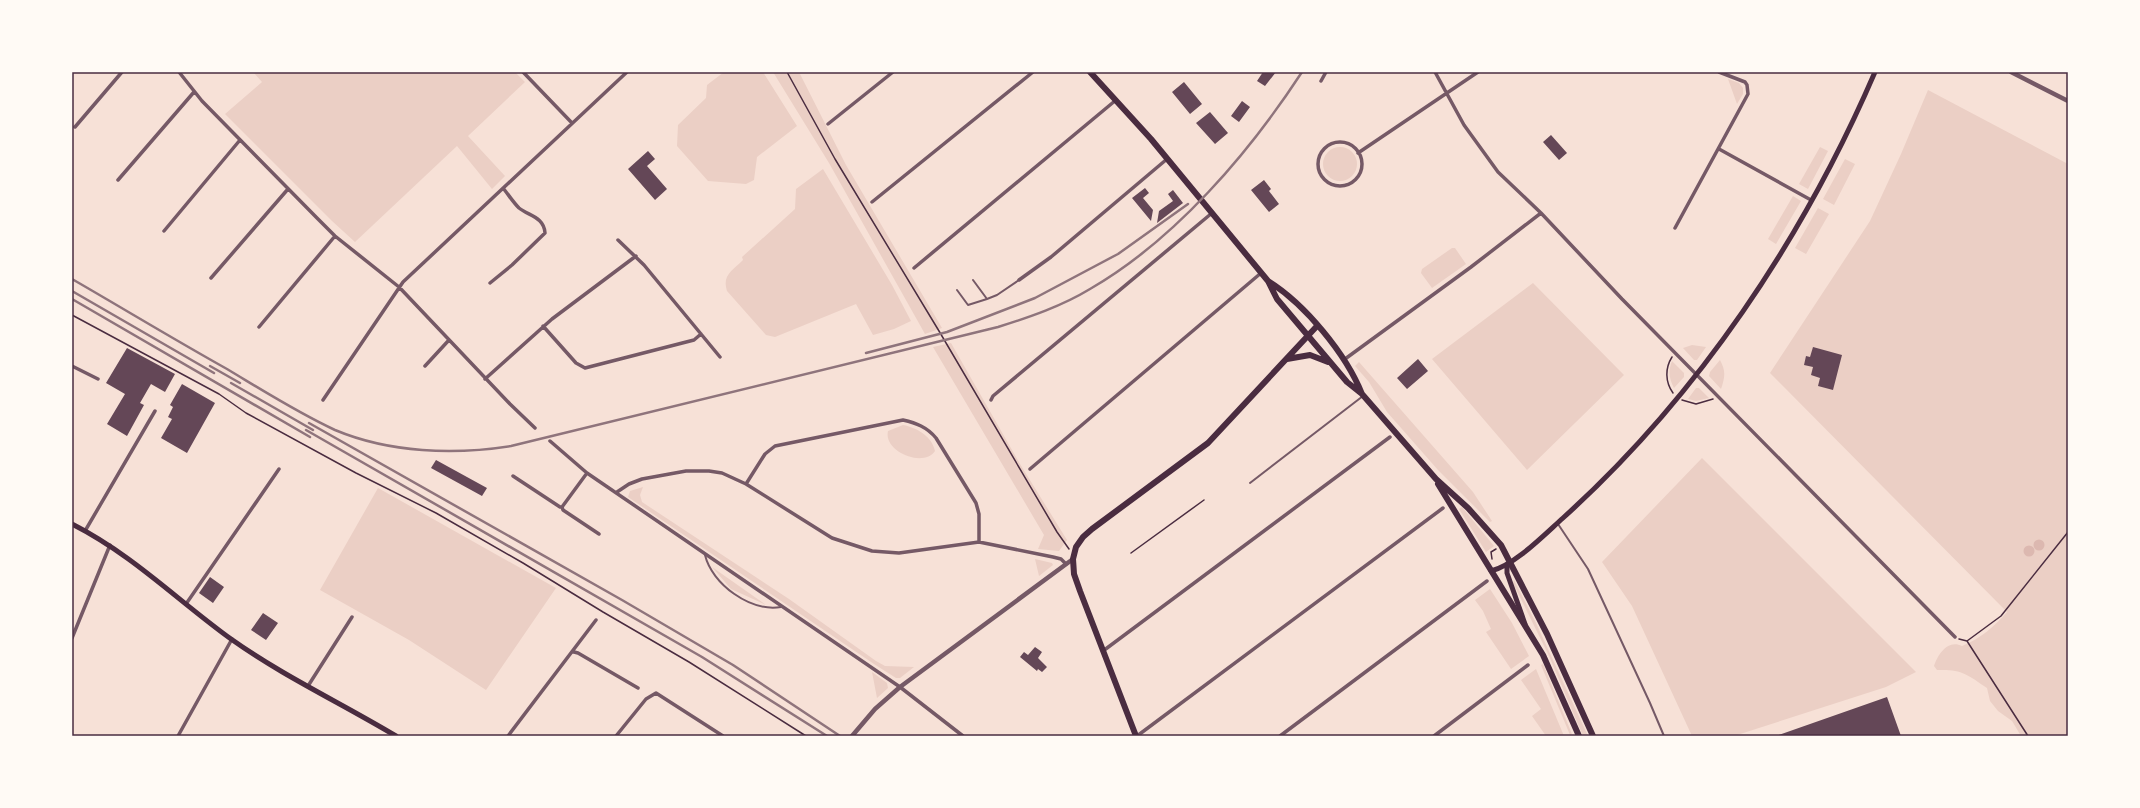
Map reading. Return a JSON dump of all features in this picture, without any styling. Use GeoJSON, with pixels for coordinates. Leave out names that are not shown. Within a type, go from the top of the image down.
{"type":"FeatureCollection","features":[{"type":"Feature","properties":{"kind":"main road"},"geometry":{"type":"LineString","coordinates":[[1090,72],[1116,100],[1212,213],[1268,281],[1277,298],[1309,335],[1330,363],[1347,382],[1363,395],[1436,479],[1488,529],[1501,545],[1547,634],[1593,736]]}},
{"type":"Feature","properties":{"kind":"main road"},"geometry":{"type":"LineString","coordinates":[[1491,572],[1509,563],[1557,523],[1629,452],[1696,374],[1750,302],[1782,252],[1812,200],[1847,133],[1874,72]]}},
{"type":"Feature","properties":{"kind":"main road"},"geometry":{"type":"LineString","coordinates":[[1268,281],[1283,291],[1317,326],[1345,359],[1363,395]]}},
{"type":"Feature","properties":{"kind":"main road"},"geometry":{"type":"LineString","coordinates":[[1137,736],[1074,574],[1073,559],[1080,541],[1092,529],[1208,443],[1317,326]]}},
{"type":"Feature","properties":{"kind":"main road"},"geometry":{"type":"LineString","coordinates":[[1286,360],[1310,355],[1330,363]]}},
{"type":"Feature","properties":{"kind":"main road"},"geometry":{"type":"LineString","coordinates":[[1436,479],[1543,656],[1579,736]]}},
{"type":"Feature","properties":{"kind":"main road"},"geometry":{"type":"LineString","coordinates":[[72,524],[110,544],[232,639],[308,686],[396,736]]}},
{"type":"Feature","properties":{"kind":"main road"},"geometry":{"type":"LineString","coordinates":[[1509,563],[1507,573],[1526,626]]}},
{"type":"Feature","properties":{"kind":"street"},"geometry":{"type":"LineString","coordinates":[[75,127],[122,72]]}},
{"type":"Feature","properties":{"kind":"street"},"geometry":{"type":"LineString","coordinates":[[179,72],[194,92],[288,189],[335,236],[399,287],[485,379],[535,428]]}},
{"type":"Feature","properties":{"kind":"street"},"geometry":{"type":"LineString","coordinates":[[523,72],[572,123]]}},
{"type":"Feature","properties":{"kind":"street"},"geometry":{"type":"LineString","coordinates":[[323,400],[399,287],[627,72]]}},
{"type":"Feature","properties":{"kind":"street"},"geometry":{"type":"LineString","coordinates":[[828,124],[893,72]]}},
{"type":"Feature","properties":{"kind":"street"},"geometry":{"type":"LineString","coordinates":[[872,202],[1033,72]]}},
{"type":"Feature","properties":{"kind":"street"},"geometry":{"type":"LineString","coordinates":[[1321,81],[1326,72]]}},
{"type":"Feature","properties":{"kind":"street"},"geometry":{"type":"LineString","coordinates":[[1435,72],[1464,125],[1486,158],[1507,182],[1541,213],[1622,299],[1955,637]]}},
{"type":"Feature","properties":{"kind":"street"},"geometry":{"type":"LineString","coordinates":[[1358,152],[1478,72]]}},
{"type":"Feature","properties":{"kind":"street"},"geometry":{"type":"LineString","coordinates":[[1675,228],[1719,149],[1748,90],[1745,82],[1719,72]]}},
{"type":"Feature","properties":{"kind":"street"},"geometry":{"type":"LineString","coordinates":[[2012,72],[2068,102]]}},
{"type":"Feature","properties":{"kind":"street"},"geometry":{"type":"LineString","coordinates":[[118,180],[194,92]]}},
{"type":"Feature","properties":{"kind":"street"},"geometry":{"type":"LineString","coordinates":[[914,268],[1116,100]]}},
{"type":"Feature","properties":{"kind":"street"},"geometry":{"type":"LineString","coordinates":[[164,231],[240,140]]}},
{"type":"Feature","properties":{"kind":"street"},"geometry":{"type":"LineString","coordinates":[[1341,143],[1354,147],[1358,152],[1362,167],[1360,174],[1349,184],[1334,185],[1322,177],[1318,164],[1320,157],[1328,146],[1341,143]]}},
{"type":"Feature","properties":{"kind":"street"},"geometry":{"type":"LineString","coordinates":[[1719,149],[1812,200]]}},
{"type":"Feature","properties":{"kind":"street"},"geometry":{"type":"LineString","coordinates":[[1019,280],[1051,257],[1167,159]]}},
{"type":"Feature","properties":{"kind":"street"},"geometry":{"type":"LineString","coordinates":[[490,283],[512,265],[545,233],[543,226],[535,216],[519,208],[503,188]]}},
{"type":"Feature","properties":{"kind":"street"},"geometry":{"type":"LineString","coordinates":[[211,278],[288,189]]}},
{"type":"Feature","properties":{"kind":"street"},"geometry":{"type":"LineString","coordinates":[[992,400],[993,396],[1212,213]]}},
{"type":"Feature","properties":{"kind":"street"},"geometry":{"type":"LineString","coordinates":[[1345,359],[1541,213]]}},
{"type":"Feature","properties":{"kind":"street"},"geometry":{"type":"LineString","coordinates":[[259,327],[335,236]]}},
{"type":"Feature","properties":{"kind":"street"},"geometry":{"type":"LineString","coordinates":[[618,240],[636,256],[720,356]]}},
{"type":"Feature","properties":{"kind":"street"},"geometry":{"type":"LineString","coordinates":[[485,379],[543,326],[636,256]]}},
{"type":"Feature","properties":{"kind":"street"},"geometry":{"type":"LineString","coordinates":[[1030,468],[1261,273]]}},
{"type":"Feature","properties":{"kind":"street"},"geometry":{"type":"LineString","coordinates":[[543,326],[576,363],[585,368],[694,340],[701,334]]}},
{"type":"Feature","properties":{"kind":"street"},"geometry":{"type":"LineString","coordinates":[[425,366],[449,340]]}},
{"type":"Feature","properties":{"kind":"street"},"geometry":{"type":"LineString","coordinates":[[72,366],[98,379]]}},
{"type":"Feature","properties":{"kind":"street"},"geometry":{"type":"LineString","coordinates":[[85,531],[155,411]]}},
{"type":"Feature","properties":{"kind":"street"},"geometry":{"type":"LineString","coordinates":[[746,484],[765,454],[775,446],[903,420],[913,422],[930,431],[936,438],[976,503],[979,514],[979,542]]}},
{"type":"Feature","properties":{"kind":"street"},"geometry":{"type":"LineString","coordinates":[[1103,651],[1390,437]]}},
{"type":"Feature","properties":{"kind":"street"},"geometry":{"type":"LineString","coordinates":[[550,441],[587,473],[618,492],[626,500],[784,606],[900,687],[963,736]]}},
{"type":"Feature","properties":{"kind":"street"},"geometry":{"type":"LineString","coordinates":[[186,604],[279,469]]}},
{"type":"Feature","properties":{"kind":"street"},"geometry":{"type":"LineString","coordinates":[[618,492],[629,484],[642,479],[696,470],[722,473],[746,484],[832,538],[872,551],[899,553],[979,542],[1061,559],[1066,564]]}},
{"type":"Feature","properties":{"kind":"street"},"geometry":{"type":"LineString","coordinates":[[562,507],[587,473]]}},
{"type":"Feature","properties":{"kind":"street"},"geometry":{"type":"LineString","coordinates":[[513,476],[560,508],[562,507],[563,510],[599,534]]}},
{"type":"Feature","properties":{"kind":"street"},"geometry":{"type":"LineString","coordinates":[[1137,736],[1443,508]]}},
{"type":"Feature","properties":{"kind":"street"},"geometry":{"type":"LineString","coordinates":[[72,638],[110,544]]}},
{"type":"Feature","properties":{"kind":"street"},"geometry":{"type":"LineString","coordinates":[[852,736],[875,709],[900,687],[1073,559]]}},
{"type":"Feature","properties":{"kind":"street"},"geometry":{"type":"LineString","coordinates":[[1280,736],[1487,581]]}},
{"type":"Feature","properties":{"kind":"street"},"geometry":{"type":"LineString","coordinates":[[308,686],[352,617]]}},
{"type":"Feature","properties":{"kind":"street"},"geometry":{"type":"LineString","coordinates":[[508,736],[574,652],[574,648],[596,620]]}},
{"type":"Feature","properties":{"kind":"street"},"geometry":{"type":"LineString","coordinates":[[178,736],[232,639]]}},
{"type":"Feature","properties":{"kind":"street"},"geometry":{"type":"LineString","coordinates":[[574,652],[638,688]]}},
{"type":"Feature","properties":{"kind":"street"},"geometry":{"type":"LineString","coordinates":[[1434,736],[1528,665]]}},
{"type":"Feature","properties":{"kind":"street"},"geometry":{"type":"LineString","coordinates":[[616,736],[651,695],[659,694],[723,736]]}},
{"type":"Feature","properties":{"kind":"lane"},"geometry":{"type":"LineString","coordinates":[[973,280],[987,299]]}},
{"type":"Feature","properties":{"kind":"lane"},"geometry":{"type":"LineString","coordinates":[[957,290],[968,305],[997,296],[1019,280]]}},
{"type":"Feature","properties":{"kind":"lane"},"geometry":{"type":"LineString","coordinates":[[1250,483],[1363,395]]}},
{"type":"Feature","properties":{"kind":"lane"},"geometry":{"type":"LineString","coordinates":[[1557,523],[1588,569],[1664,736]]}},
{"type":"Feature","properties":{"kind":"lane"},"geometry":{"type":"LineString","coordinates":[[704,553],[710,568],[730,591],[757,604],[768,607],[784,606]]}},
{"type":"Feature","properties":{"kind":"path"},"geometry":{"type":"LineString","coordinates":[[787,72],[825,142],[866,206],[1067,547]]}},
{"type":"Feature","properties":{"kind":"path"},"geometry":{"type":"LineString","coordinates":[[72,314],[219,394],[246,412],[356,473],[436,513],[490,543],[689,662],[806,736]]}},
{"type":"Feature","properties":{"kind":"path"},"geometry":{"type":"LineString","coordinates":[[1668,363],[1667,378],[1672,392]]}},
{"type":"Feature","properties":{"kind":"path"},"geometry":{"type":"LineString","coordinates":[[1682,401],[1696,404],[1706,402]]}},
{"type":"Feature","properties":{"kind":"path"},"geometry":{"type":"LineString","coordinates":[[1131,552],[1204,500]]}},
{"type":"Feature","properties":{"kind":"path"},"geometry":{"type":"LineString","coordinates":[[2028,736],[1967,641],[2001,616],[2068,532]]}},
{"type":"Feature","properties":{"kind":"path"},"geometry":{"type":"LineString","coordinates":[[1491,560],[1493,558],[1492,552],[1496,549]]}},
{"type":"Feature","properties":{"kind":"shaded area"},"geometry":{"type":"Polygon","coordinates":[[[253,72],[515,72],[525,82],[468,136],[505,176],[492,189],[457,146],[355,242],[225,114],[262,82],[253,72]]]}},
{"type":"Feature","properties":{"kind":"shaded area"},"geometry":{"type":"Polygon","coordinates":[[[724,72],[763,72],[797,126],[757,157],[754,180],[746,184],[708,181],[677,146],[678,125],[706,98],[707,85],[724,72]]]}},
{"type":"Feature","properties":{"kind":"shaded area"},"geometry":{"type":"Polygon","coordinates":[[[773,72],[799,72],[846,165],[942,328],[925,334],[829,163],[773,72]]]}},
{"type":"Feature","properties":{"kind":"shaded area"},"geometry":{"type":"Polygon","coordinates":[[[1728,79],[1739,83],[1743,88],[1743,94],[1737,104],[1728,79]]]}},
{"type":"Feature","properties":{"kind":"shaded area"},"geometry":{"type":"Polygon","coordinates":[[[1928,90],[2068,164],[2068,736],[2021,736],[2012,721],[1998,711],[1990,701],[1987,688],[1964,673],[1952,670],[1937,670],[1934,666],[1944,649],[1952,644],[1962,646],[1975,640],[1992,627],[2007,612],[1770,373],[1870,221],[1901,154],[1928,90]]]}},
{"type":"Feature","properties":{"kind":"shaded area"},"geometry":{"type":"Polygon","coordinates":[[[1337,147],[1343,147],[1347,148],[1354,154],[1357,164],[1356,171],[1350,178],[1343,181],[1337,181],[1333,180],[1326,174],[1323,167],[1323,161],[1324,157],[1330,150],[1337,147]]]}},
{"type":"Feature","properties":{"kind":"shaded area"},"geometry":{"type":"Polygon","coordinates":[[[1820,147],[1828,151],[1808,189],[1799,184],[1820,147]]]}},
{"type":"Feature","properties":{"kind":"shaded area"},"geometry":{"type":"Polygon","coordinates":[[[1845,159],[1855,164],[1834,205],[1823,199],[1845,159]]]}},
{"type":"Feature","properties":{"kind":"shaded area"},"geometry":{"type":"Polygon","coordinates":[[[823,169],[892,285],[911,321],[894,329],[873,335],[856,304],[775,337],[766,335],[727,291],[727,277],[743,260],[742,257],[795,209],[796,189],[823,169]]]}},
{"type":"Feature","properties":{"kind":"shaded area"},"geometry":{"type":"Polygon","coordinates":[[[1793,196],[1801,201],[1776,244],[1768,239],[1793,196]]]}},
{"type":"Feature","properties":{"kind":"shaded area"},"geometry":{"type":"Polygon","coordinates":[[[1818,208],[1829,214],[1806,254],[1795,248],[1818,208]]]}},
{"type":"Feature","properties":{"kind":"shaded area"},"geometry":{"type":"Polygon","coordinates":[[[1452,248],[1455,248],[1466,264],[1432,288],[1421,273],[1422,269],[1452,248]]]}},
{"type":"Feature","properties":{"kind":"shaded area"},"geometry":{"type":"Polygon","coordinates":[[[1533,283],[1624,375],[1527,470],[1432,359],[1533,283]]]}},
{"type":"Feature","properties":{"kind":"shaded area"},"geometry":{"type":"Polygon","coordinates":[[[951,343],[1020,464],[1067,540],[1059,551],[1038,549],[1044,535],[933,347],[951,343]]]}},
{"type":"Feature","properties":{"kind":"shaded area"},"geometry":{"type":"Polygon","coordinates":[[[1692,345],[1706,347],[1697,360],[1694,360],[1683,348],[1692,345]]]}},
{"type":"Feature","properties":{"kind":"shaded area"},"geometry":{"type":"Polygon","coordinates":[[[1720,360],[1724,374],[1721,389],[1709,376],[1710,372],[1720,360]]]}},
{"type":"Feature","properties":{"kind":"shaded area"},"geometry":{"type":"Polygon","coordinates":[[[1672,361],[1684,373],[1684,377],[1674,388],[1670,374],[1672,361]]]}},
{"type":"Feature","properties":{"kind":"shaded area"},"geometry":{"type":"Polygon","coordinates":[[[1359,362],[1473,492],[1492,521],[1490,522],[1438,470],[1387,412],[1369,382],[1355,366],[1359,362]]]}},
{"type":"Feature","properties":{"kind":"shaded area"},"geometry":{"type":"Polygon","coordinates":[[[1696,388],[1699,388],[1709,398],[1696,401],[1688,399],[1696,388]]]}},
{"type":"Feature","properties":{"kind":"shaded area"},"geometry":{"type":"Polygon","coordinates":[[[903,425],[913,428],[927,437],[931,441],[935,451],[930,456],[914,458],[898,451],[888,439],[888,431],[903,425]]]}},
{"type":"Feature","properties":{"kind":"shaded area"},"geometry":{"type":"Polygon","coordinates":[[[1702,458],[1916,672],[1886,687],[1734,736],[1692,736],[1632,606],[1602,562],[1702,458]]]}},
{"type":"Feature","properties":{"kind":"shaded area"},"geometry":{"type":"Polygon","coordinates":[[[643,487],[640,495],[642,502],[789,599],[876,661],[885,666],[914,667],[900,678],[896,678],[874,664],[628,497],[630,491],[643,487]]]}},
{"type":"Feature","properties":{"kind":"shaded area"},"geometry":{"type":"Polygon","coordinates":[[[378,488],[556,588],[486,690],[409,640],[320,590],[378,488]]]}},
{"type":"Feature","properties":{"kind":"shaded area"},"geometry":{"type":"Polygon","coordinates":[[[1462,507],[1494,546],[1486,552],[1459,509],[1462,507]]]}},
{"type":"Feature","properties":{"kind":"shaded area"},"geometry":{"type":"Polygon","coordinates":[[[2037,540],[2041,540],[2043,541],[2043,549],[2037,550],[2034,547],[2034,543],[2037,540]]]}},
{"type":"Feature","properties":{"kind":"shaded area"},"geometry":{"type":"Polygon","coordinates":[[[2027,546],[2031,546],[2033,547],[2033,555],[2027,556],[2024,553],[2024,549],[2027,546]]]}},
{"type":"Feature","properties":{"kind":"shaded area"},"geometry":{"type":"Polygon","coordinates":[[[1035,559],[1052,563],[1053,565],[1039,576],[1035,559]]]}},
{"type":"Feature","properties":{"kind":"shaded area"},"geometry":{"type":"Polygon","coordinates":[[[712,567],[766,605],[731,589],[712,567]]]}},
{"type":"Feature","properties":{"kind":"shaded area"},"geometry":{"type":"Polygon","coordinates":[[[1514,580],[1536,623],[1588,736],[1583,736],[1549,656],[1513,583],[1514,580]]]}},
{"type":"Feature","properties":{"kind":"shaded area"},"geometry":{"type":"Polygon","coordinates":[[[1490,589],[1512,623],[1529,656],[1511,669],[1486,632],[1491,629],[1483,611],[1475,600],[1490,589]]]}},
{"type":"Feature","properties":{"kind":"shaded area"},"geometry":{"type":"Polygon","coordinates":[[[1543,664],[1572,734],[1570,735],[1541,665],[1543,664]]]}},
{"type":"Feature","properties":{"kind":"shaded area"},"geometry":{"type":"Polygon","coordinates":[[[1536,669],[1564,736],[1546,736],[1532,716],[1541,709],[1521,680],[1536,669]]]}},
{"type":"Feature","properties":{"kind":"shaded area"},"geometry":{"type":"Polygon","coordinates":[[[872,672],[887,683],[888,688],[877,698],[872,672]]]}},
{"type":"Feature","properties":{"kind":"building"},"geometry":{"type":"Polygon","coordinates":[[[1263,72],[1276,72],[1265,86],[1257,81],[1263,72]]]}},
{"type":"Feature","properties":{"kind":"building"},"geometry":{"type":"Polygon","coordinates":[[[1184,82],[1202,104],[1190,114],[1172,92],[1184,82]]]}},
{"type":"Feature","properties":{"kind":"building"},"geometry":{"type":"Polygon","coordinates":[[[1242,101],[1250,107],[1239,122],[1231,116],[1242,101]]]}},
{"type":"Feature","properties":{"kind":"building"},"geometry":{"type":"Polygon","coordinates":[[[1210,112],[1228,133],[1215,144],[1196,123],[1210,112]]]}},
{"type":"Feature","properties":{"kind":"building"},"geometry":{"type":"Polygon","coordinates":[[[1551,135],[1567,153],[1559,160],[1543,142],[1551,135]]]}},
{"type":"Feature","properties":{"kind":"building"},"geometry":{"type":"Polygon","coordinates":[[[648,151],[655,159],[647,166],[667,189],[655,200],[628,169],[648,151]]]}},
{"type":"Feature","properties":{"kind":"building"},"geometry":{"type":"Polygon","coordinates":[[[1264,180],[1271,189],[1269,191],[1279,204],[1269,212],[1251,190],[1264,180]]]}},
{"type":"Feature","properties":{"kind":"building"},"geometry":{"type":"Polygon","coordinates":[[[1145,188],[1149,193],[1143,198],[1153,210],[1151,221],[1132,198],[1145,188]]]}},
{"type":"Feature","properties":{"kind":"building"},"geometry":{"type":"Polygon","coordinates":[[[1173,190],[1183,203],[1157,223],[1159,211],[1173,201],[1168,194],[1173,190]]]}},
{"type":"Feature","properties":{"kind":"building"},"geometry":{"type":"Polygon","coordinates":[[[1813,347],[1842,355],[1833,390],[1818,386],[1820,378],[1811,375],[1813,367],[1804,365],[1806,356],[1810,357],[1813,347]]]}},
{"type":"Feature","properties":{"kind":"building"},"geometry":{"type":"Polygon","coordinates":[[[127,348],[175,374],[165,392],[151,384],[140,403],[144,405],[127,436],[107,424],[125,394],[106,383],[127,348]]]}},
{"type":"Feature","properties":{"kind":"building"},"geometry":{"type":"Polygon","coordinates":[[[1418,359],[1428,371],[1407,389],[1397,378],[1418,359]]]}},
{"type":"Feature","properties":{"kind":"building"},"geometry":{"type":"Polygon","coordinates":[[[182,384],[215,403],[187,453],[161,438],[172,419],[168,417],[173,407],[170,405],[182,384]]]}},
{"type":"Feature","properties":{"kind":"building"},"geometry":{"type":"Polygon","coordinates":[[[436,460],[487,488],[482,496],[431,468],[436,460]]]}},
{"type":"Feature","properties":{"kind":"building"},"geometry":{"type":"Polygon","coordinates":[[[210,577],[224,587],[213,603],[199,593],[210,577]]]}},
{"type":"Feature","properties":{"kind":"building"},"geometry":{"type":"Polygon","coordinates":[[[263,613],[278,623],[266,640],[251,630],[263,613]]]}},
{"type":"Feature","properties":{"kind":"building"},"geometry":{"type":"Polygon","coordinates":[[[1035,647],[1042,652],[1038,658],[1047,667],[1042,672],[1038,669],[1037,671],[1020,657],[1024,652],[1028,655],[1035,647]]]}},
{"type":"Feature","properties":{"kind":"building"},"geometry":{"type":"Polygon","coordinates":[[[1887,697],[1901,736],[1776,736],[1887,697]]]}},
{"type":"Feature","properties":{"kind":"railway"},"geometry":{"type":"LineString","coordinates":[[72,279],[280,401],[335,430],[356,438],[400,448],[422,450],[467,451],[511,446],[998,327],[1034,315],[1068,301],[1121,269],[1152,246],[1180,220],[1234,163],[1281,103],[1302,72]]}},
{"type":"Feature","properties":{"kind":"railway"},"geometry":{"type":"LineString","coordinates":[[866,353],[947,332],[1035,298],[1118,254],[1188,204]]}},
{"type":"Feature","properties":{"kind":"railway"},"geometry":{"type":"LineString","coordinates":[[72,291],[214,373]]}},
{"type":"Feature","properties":{"kind":"railway"},"geometry":{"type":"LineString","coordinates":[[72,299],[310,437]]}},
{"type":"Feature","properties":{"kind":"railway"},"geometry":{"type":"LineString","coordinates":[[210,366],[240,383]]}},
{"type":"Feature","properties":{"kind":"railway"},"geometry":{"type":"LineString","coordinates":[[231,383],[313,430]]}},
{"type":"Feature","properties":{"kind":"railway"},"geometry":{"type":"LineString","coordinates":[[309,423],[622,600],[733,665],[840,736]]}},
{"type":"Feature","properties":{"kind":"railway"},"geometry":{"type":"LineString","coordinates":[[306,430],[702,657],[827,736]]}}]}
